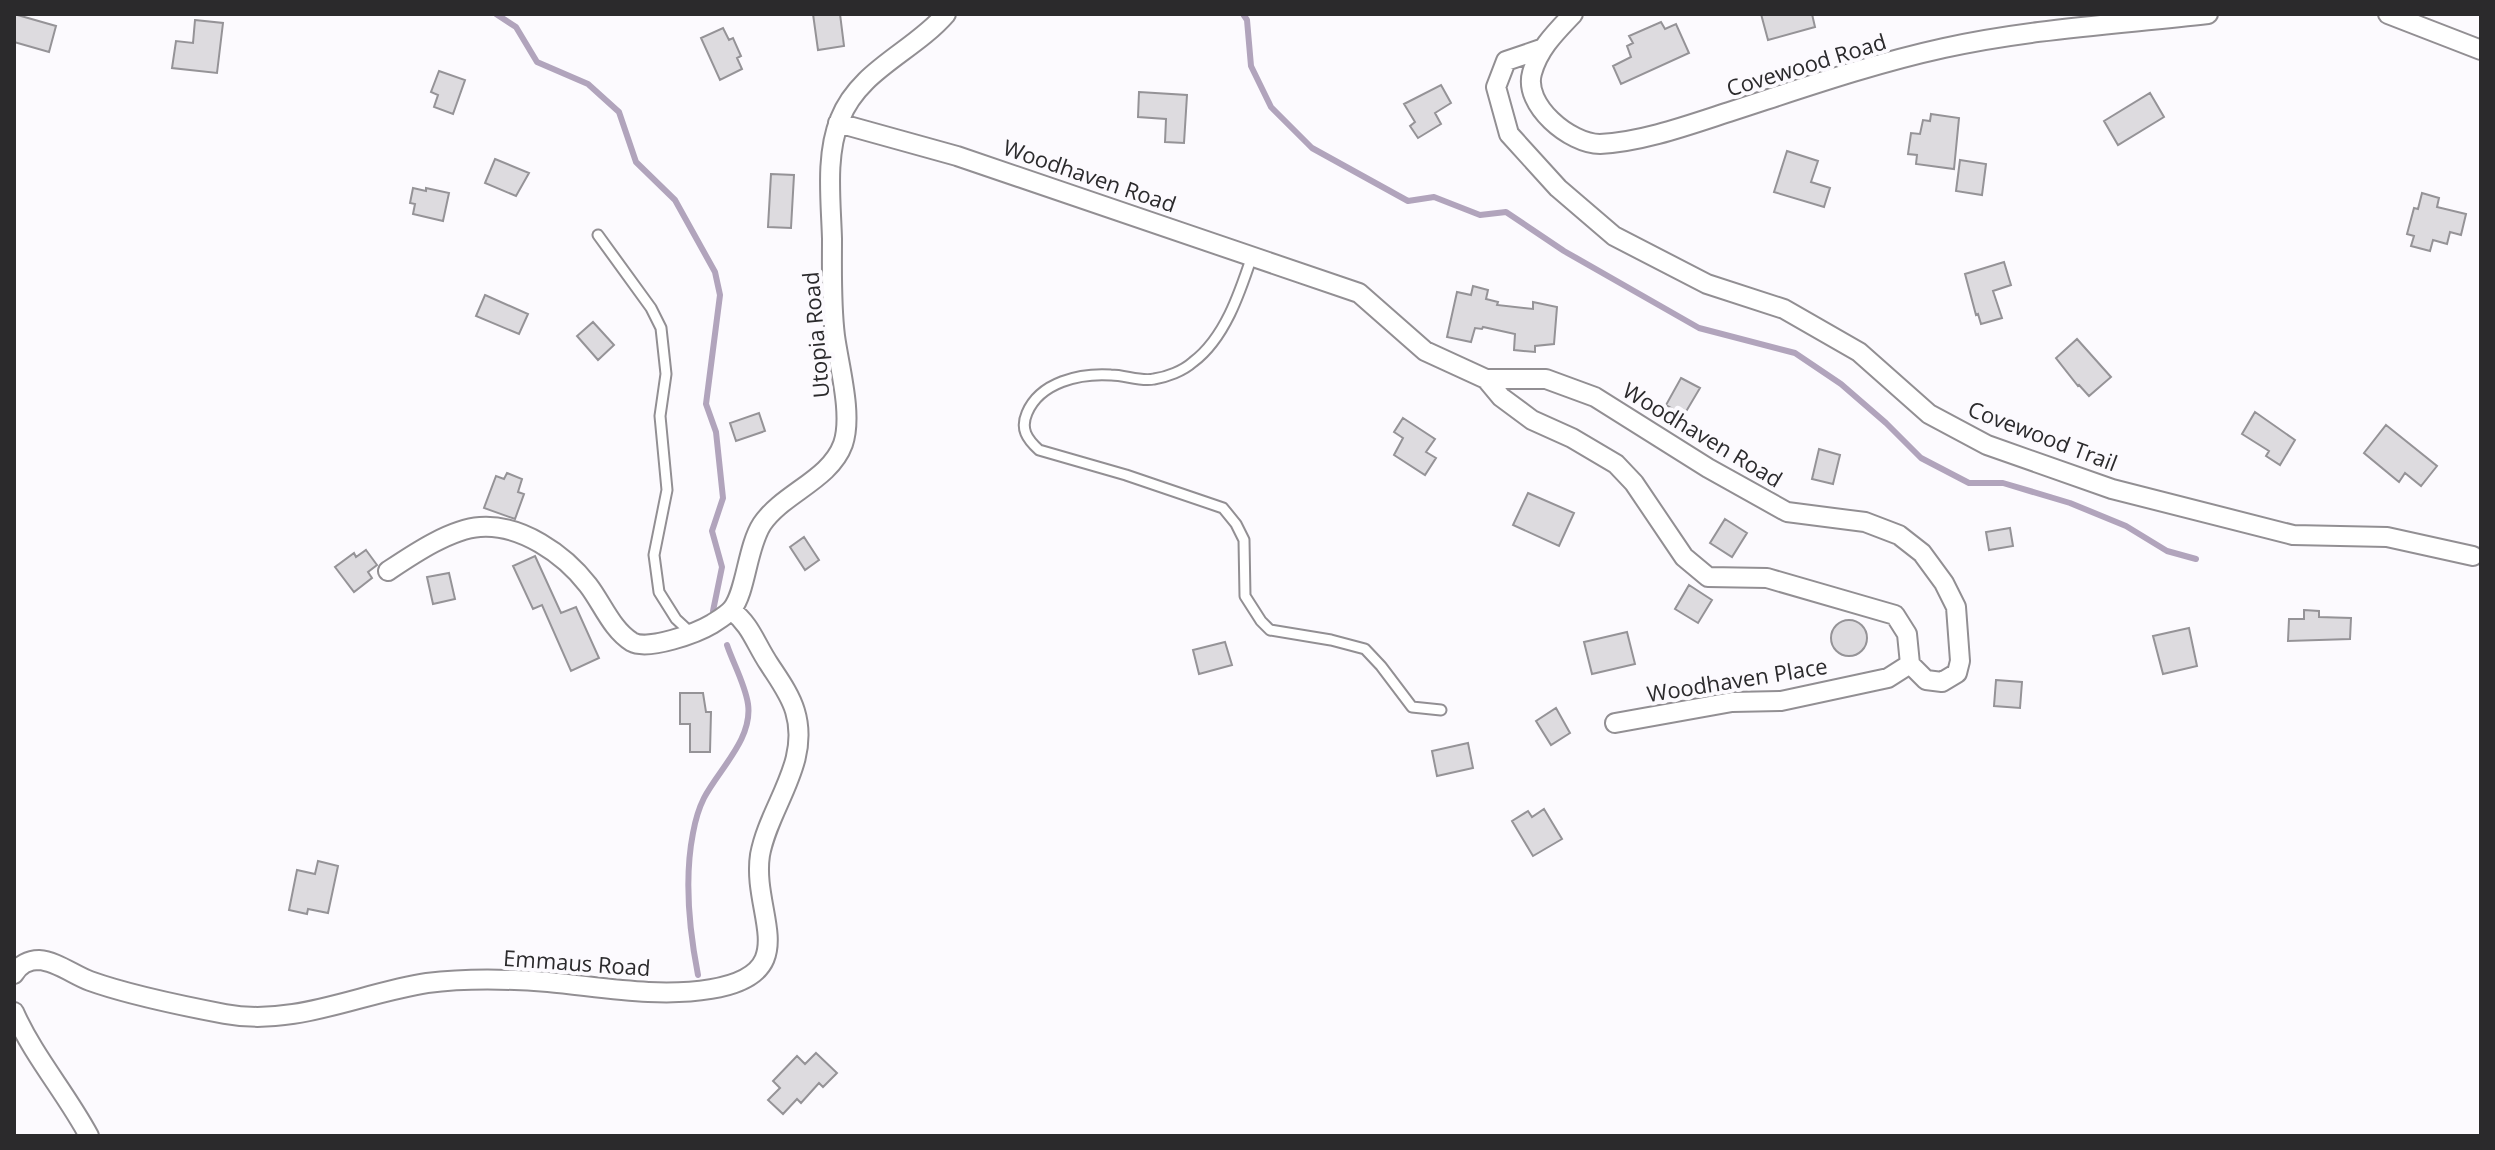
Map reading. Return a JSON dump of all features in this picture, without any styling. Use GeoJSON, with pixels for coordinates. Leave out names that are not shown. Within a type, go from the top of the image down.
{"type":"FeatureCollection","features":[{"type":"Feature","properties":{"kind":"street","name":"Utopia Road"},"geometry":{"type":"LineString","coordinates":[[731,610],[761,525],[786,499],[825,470],[844,443],[844,398],[833,318],[830,171],[838,123],[847,103],[861,86],[932,30],[946,14]]}},
{"type":"Feature","properties":{"kind":"street"},"geometry":{"type":"LineString","coordinates":[[1541,49],[1573,14]]}},
{"type":"Feature","properties":{"kind":"street","name":"Covewood Road"},"geometry":{"type":"LineString","coordinates":[[1541,49],[1531,76],[1536,102],[1559,129],[1597,144],[1663,133],[1829,80],[1945,48],[2038,33],[2208,14]]}},
{"type":"Feature","properties":{"kind":"street"},"geometry":{"type":"LineString","coordinates":[[2388,14],[2481,50]]}},
{"type":"Feature","properties":{"kind":"street","name":"Covewood Trail"},"geometry":{"type":"LineString","coordinates":[[1541,49],[1506,61],[1496,87],[1509,134],[1558,188],[1614,236],[1707,284],[1784,309],[1859,352],[1929,414],[1987,445],[2112,489],[2293,535],[2387,537],[2473,556]]}},
{"type":"Feature","properties":{"kind":"street","name":"Woodhaven Road"},"geometry":{"type":"LineString","coordinates":[[838,123],[957,156],[1359,293],[1425,351],[1486,379],[1546,379],[1595,397],[1708,468],[1787,512],[1865,522],[1899,535],[1922,553],[1944,583],[1956,607],[1960,661],[1957,673],[1942,682],[1926,680],[1910,664],[1907,634],[1895,615],[1767,578],[1708,577],[1684,557],[1634,483],[1616,464],[1572,438],[1532,420],[1501,397],[1486,379]]}},
{"type":"Feature","properties":{"kind":"street"},"geometry":{"type":"LineString","coordinates":[[388,571],[430,544],[477,527],[500,528],[551,549],[580,576],[621,633],[634,643],[646,646],[660,644],[710,626],[731,610]]}},
{"type":"Feature","properties":{"kind":"street","name":"Emmaus Road"},"geometry":{"type":"LineString","coordinates":[[14,974],[28,962],[41,960],[91,981],[186,1006],[244,1016],[293,1014],[403,988],[455,980],[546,982],[653,991],[712,989],[742,982],[757,971],[767,954],[768,937],[759,861],[769,820],[792,774],[799,735],[795,711],[782,684],[745,620],[731,610]]}},
{"type":"Feature","properties":{"kind":"street","name":"Woodhaven Place"},"geometry":{"type":"LineString","coordinates":[[1615,723],[1732,702],[1781,701],[1888,678],[1910,664]]}},
{"type":"Feature","properties":{"kind":"street"},"geometry":{"type":"LineString","coordinates":[[14,1012],[33,1051],[66,1096],[89,1136]]}},
{"type":"Feature","properties":{"kind":"lane"},"geometry":{"type":"LineString","coordinates":[[598,235],[624,268],[661,328],[666,374],[660,416],[667,490],[654,555],[659,592],[676,619],[690,632]]}},
{"type":"Feature","properties":{"kind":"lane"},"geometry":{"type":"LineString","coordinates":[[1252,256],[1230,313],[1210,347],[1193,363],[1151,380],[1098,375],[1053,386],[1035,397],[1025,419],[1024,430],[1028,440],[1039,450],[1223,508],[1244,540],[1245,596],[1252,610],[1270,630],[1365,649],[1412,707],[1441,710]]}},
{"type":"Feature","properties":{"kind":"building"},"geometry":{"type":"Polygon","coordinates":[[[14,14],[56,26],[49,52],[14,42],[14,14]]]}},
{"type":"Feature","properties":{"kind":"building"},"geometry":{"type":"Polygon","coordinates":[[[813,14],[840,14],[844,46],[818,50],[813,14]]]}},
{"type":"Feature","properties":{"kind":"building"},"geometry":{"type":"Polygon","coordinates":[[[1761,14],[1812,14],[1815,27],[1768,40],[1761,14]]]}},
{"type":"Feature","properties":{"kind":"building"},"geometry":{"type":"Polygon","coordinates":[[[195,20],[223,23],[217,73],[172,68],[176,41],[193,43],[195,20]]]}},
{"type":"Feature","properties":{"kind":"building"},"geometry":{"type":"Polygon","coordinates":[[[1661,22],[1665,29],[1676,24],[1689,53],[1621,84],[1613,66],[1631,57],[1627,46],[1633,43],[1629,36],[1661,22]]]}},
{"type":"Feature","properties":{"kind":"building"},"geometry":{"type":"Polygon","coordinates":[[[723,28],[729,40],[733,38],[741,56],[737,58],[742,69],[720,80],[701,38],[723,28]]]}},
{"type":"Feature","properties":{"kind":"building"},"geometry":{"type":"Polygon","coordinates":[[[439,71],[465,80],[453,114],[434,107],[438,95],[431,92],[439,71]]]}},
{"type":"Feature","properties":{"kind":"building"},"geometry":{"type":"Polygon","coordinates":[[[1441,85],[1451,103],[1435,113],[1441,124],[1418,138],[1410,126],[1415,122],[1404,104],[1441,85]]]}},
{"type":"Feature","properties":{"kind":"building"},"geometry":{"type":"Polygon","coordinates":[[[1139,92],[1187,95],[1184,143],[1165,142],[1166,119],[1138,117],[1139,92]]]}},
{"type":"Feature","properties":{"kind":"building"},"geometry":{"type":"Polygon","coordinates":[[[2150,93],[2164,117],[2118,145],[2104,121],[2150,93]]]}},
{"type":"Feature","properties":{"kind":"building"},"geometry":{"type":"Polygon","coordinates":[[[1931,114],[1959,118],[1954,169],[1916,164],[1917,155],[1908,154],[1911,133],[1920,134],[1923,120],[1930,121],[1931,114]]]}},
{"type":"Feature","properties":{"kind":"building"},"geometry":{"type":"Polygon","coordinates":[[[1787,151],[1818,161],[1811,182],[1830,188],[1824,207],[1774,192],[1787,151]]]}},
{"type":"Feature","properties":{"kind":"building"},"geometry":{"type":"Polygon","coordinates":[[[495,159],[529,173],[516,196],[485,183],[495,159]]]}},
{"type":"Feature","properties":{"kind":"building"},"geometry":{"type":"Polygon","coordinates":[[[1960,160],[1986,164],[1982,195],[1956,191],[1960,160]]]}},
{"type":"Feature","properties":{"kind":"building"},"geometry":{"type":"Polygon","coordinates":[[[771,174],[794,175],[791,228],[768,227],[771,174]]]}},
{"type":"Feature","properties":{"kind":"building"},"geometry":{"type":"Polygon","coordinates":[[[413,188],[449,193],[443,221],[413,214],[415,204],[410,203],[413,188]]]}},
{"type":"Feature","properties":{"kind":"building"},"geometry":{"type":"Polygon","coordinates":[[[2422,193],[2439,198],[2437,207],[2466,214],[2461,235],[2450,232],[2447,244],[2433,240],[2430,251],[2411,246],[2414,236],[2407,234],[2422,193]]]}},
{"type":"Feature","properties":{"kind":"building"},"geometry":{"type":"Polygon","coordinates":[[[2004,262],[2011,285],[1993,291],[2002,318],[1981,324],[1965,274],[2004,262]]]}},
{"type":"Feature","properties":{"kind":"building"},"geometry":{"type":"Polygon","coordinates":[[[1473,286],[1488,290],[1486,299],[1498,302],[1497,305],[1533,309],[1533,302],[1557,307],[1554,344],[1535,346],[1535,352],[1514,350],[1515,334],[1483,327],[1475,328],[1471,342],[1447,337],[1457,292],[1471,295],[1473,286]]]}},
{"type":"Feature","properties":{"kind":"building"},"geometry":{"type":"Polygon","coordinates":[[[485,295],[528,314],[519,334],[476,316],[485,295]]]}},
{"type":"Feature","properties":{"kind":"building"},"geometry":{"type":"Polygon","coordinates":[[[593,322],[614,345],[598,360],[577,336],[593,322]]]}},
{"type":"Feature","properties":{"kind":"building"},"geometry":{"type":"Polygon","coordinates":[[[2077,339],[2111,377],[2089,396],[2056,358],[2077,339]]]}},
{"type":"Feature","properties":{"kind":"building"},"geometry":{"type":"Polygon","coordinates":[[[1681,378],[1700,388],[1684,415],[1666,405],[1681,378]]]}},
{"type":"Feature","properties":{"kind":"building"},"geometry":{"type":"Polygon","coordinates":[[[2255,412],[2295,440],[2280,465],[2266,456],[2269,451],[2242,434],[2255,412]]]}},
{"type":"Feature","properties":{"kind":"building"},"geometry":{"type":"Polygon","coordinates":[[[759,413],[765,431],[736,441],[730,423],[759,413]]]}},
{"type":"Feature","properties":{"kind":"building"},"geometry":{"type":"Polygon","coordinates":[[[1403,418],[1435,439],[1426,452],[1436,458],[1425,475],[1394,455],[1403,438],[1394,432],[1403,418]]]}},
{"type":"Feature","properties":{"kind":"building"},"geometry":{"type":"Polygon","coordinates":[[[2386,425],[2437,466],[2421,486],[2405,473],[2399,482],[2364,453],[2386,425]]]}},
{"type":"Feature","properties":{"kind":"building"},"geometry":{"type":"Polygon","coordinates":[[[1819,449],[1840,455],[1833,484],[1812,479],[1819,449]]]}},
{"type":"Feature","properties":{"kind":"building"},"geometry":{"type":"Polygon","coordinates":[[[507,473],[522,479],[518,492],[524,494],[515,519],[484,508],[496,476],[504,479],[507,473]]]}},
{"type":"Feature","properties":{"kind":"building"},"geometry":{"type":"Polygon","coordinates":[[[1528,493],[1574,513],[1559,546],[1513,525],[1528,493]]]}},
{"type":"Feature","properties":{"kind":"building"},"geometry":{"type":"Polygon","coordinates":[[[1725,519],[1747,533],[1732,557],[1710,543],[1725,519]]]}},
{"type":"Feature","properties":{"kind":"building"},"geometry":{"type":"Polygon","coordinates":[[[2010,528],[2013,546],[1989,550],[1986,532],[2010,528]]]}},
{"type":"Feature","properties":{"kind":"building"},"geometry":{"type":"Polygon","coordinates":[[[804,537],[819,560],[805,570],[790,547],[804,537]]]}},
{"type":"Feature","properties":{"kind":"building"},"geometry":{"type":"Polygon","coordinates":[[[366,550],[377,565],[368,572],[372,578],[354,592],[335,567],[354,553],[356,557],[366,550]]]}},
{"type":"Feature","properties":{"kind":"building"},"geometry":{"type":"Polygon","coordinates":[[[535,556],[561,613],[576,607],[599,658],[571,671],[542,605],[533,609],[513,566],[535,556]]]}},
{"type":"Feature","properties":{"kind":"building"},"geometry":{"type":"Polygon","coordinates":[[[449,573],[455,599],[433,604],[427,577],[449,573]]]}},
{"type":"Feature","properties":{"kind":"building"},"geometry":{"type":"Polygon","coordinates":[[[1689,585],[1712,600],[1698,623],[1675,609],[1689,585]]]}},
{"type":"Feature","properties":{"kind":"building"},"geometry":{"type":"Polygon","coordinates":[[[2304,610],[2319,611],[2319,617],[2351,618],[2350,639],[2288,641],[2289,619],[2304,619],[2304,610]]]}},
{"type":"Feature","properties":{"kind":"building"},"geometry":{"type":"Polygon","coordinates":[[[1849,620],[1861,626],[1867,638],[1861,650],[1849,656],[1837,650],[1831,638],[1837,626],[1849,620]]]}},
{"type":"Feature","properties":{"kind":"building"},"geometry":{"type":"Polygon","coordinates":[[[2189,628],[2197,666],[2163,674],[2153,636],[2189,628]]]}},
{"type":"Feature","properties":{"kind":"building"},"geometry":{"type":"Polygon","coordinates":[[[1627,632],[1635,664],[1592,674],[1584,642],[1627,632]]]}},
{"type":"Feature","properties":{"kind":"building"},"geometry":{"type":"Polygon","coordinates":[[[1225,642],[1232,665],[1199,674],[1193,650],[1225,642]]]}},
{"type":"Feature","properties":{"kind":"building"},"geometry":{"type":"Polygon","coordinates":[[[1996,680],[2022,682],[2020,708],[1994,706],[1996,680]]]}},
{"type":"Feature","properties":{"kind":"building"},"geometry":{"type":"Polygon","coordinates":[[[680,693],[703,693],[706,712],[711,712],[710,752],[690,752],[690,724],[680,724],[680,693]]]}},
{"type":"Feature","properties":{"kind":"building"},"geometry":{"type":"Polygon","coordinates":[[[1556,708],[1570,733],[1551,745],[1536,721],[1556,708]]]}},
{"type":"Feature","properties":{"kind":"building"},"geometry":{"type":"Polygon","coordinates":[[[1468,743],[1473,768],[1437,776],[1432,751],[1468,743]]]}},
{"type":"Feature","properties":{"kind":"building"},"geometry":{"type":"Polygon","coordinates":[[[1544,809],[1562,839],[1533,856],[1512,821],[1528,811],[1532,817],[1544,809]]]}},
{"type":"Feature","properties":{"kind":"building"},"geometry":{"type":"Polygon","coordinates":[[[318,861],[338,866],[328,913],[308,909],[307,914],[289,910],[297,870],[315,874],[318,861]]]}},
{"type":"Feature","properties":{"kind":"building"},"geometry":{"type":"Polygon","coordinates":[[[816,1053],[837,1073],[823,1087],[819,1083],[801,1103],[797,1099],[783,1114],[768,1100],[780,1088],[773,1081],[797,1056],[805,1064],[816,1053]]]}},
{"type":"Feature","properties":{"kind":"waterway"},"geometry":{"type":"LineString","coordinates":[[496,14],[516,27],[537,62],[588,84],[619,112],[636,162],[675,200],[715,272],[720,295],[706,404],[716,432],[723,498],[712,531],[722,567],[713,611]]}},
{"type":"Feature","properties":{"kind":"waterway"},"geometry":{"type":"LineString","coordinates":[[1243,14],[1247,20],[1251,66],[1271,107],[1312,148],[1408,201],[1434,197],[1480,215],[1506,212],[1564,251],[1699,328],[1795,353],[1841,384],[1921,458],[1969,483],[2003,483],[2070,503],[2126,526],[2167,551],[2196,559]]}},
{"type":"Feature","properties":{"kind":"waterway"},"geometry":{"type":"LineString","coordinates":[[698,975],[689,904],[693,833],[704,798],[734,753],[748,717],[744,689],[727,645]]}}]}
